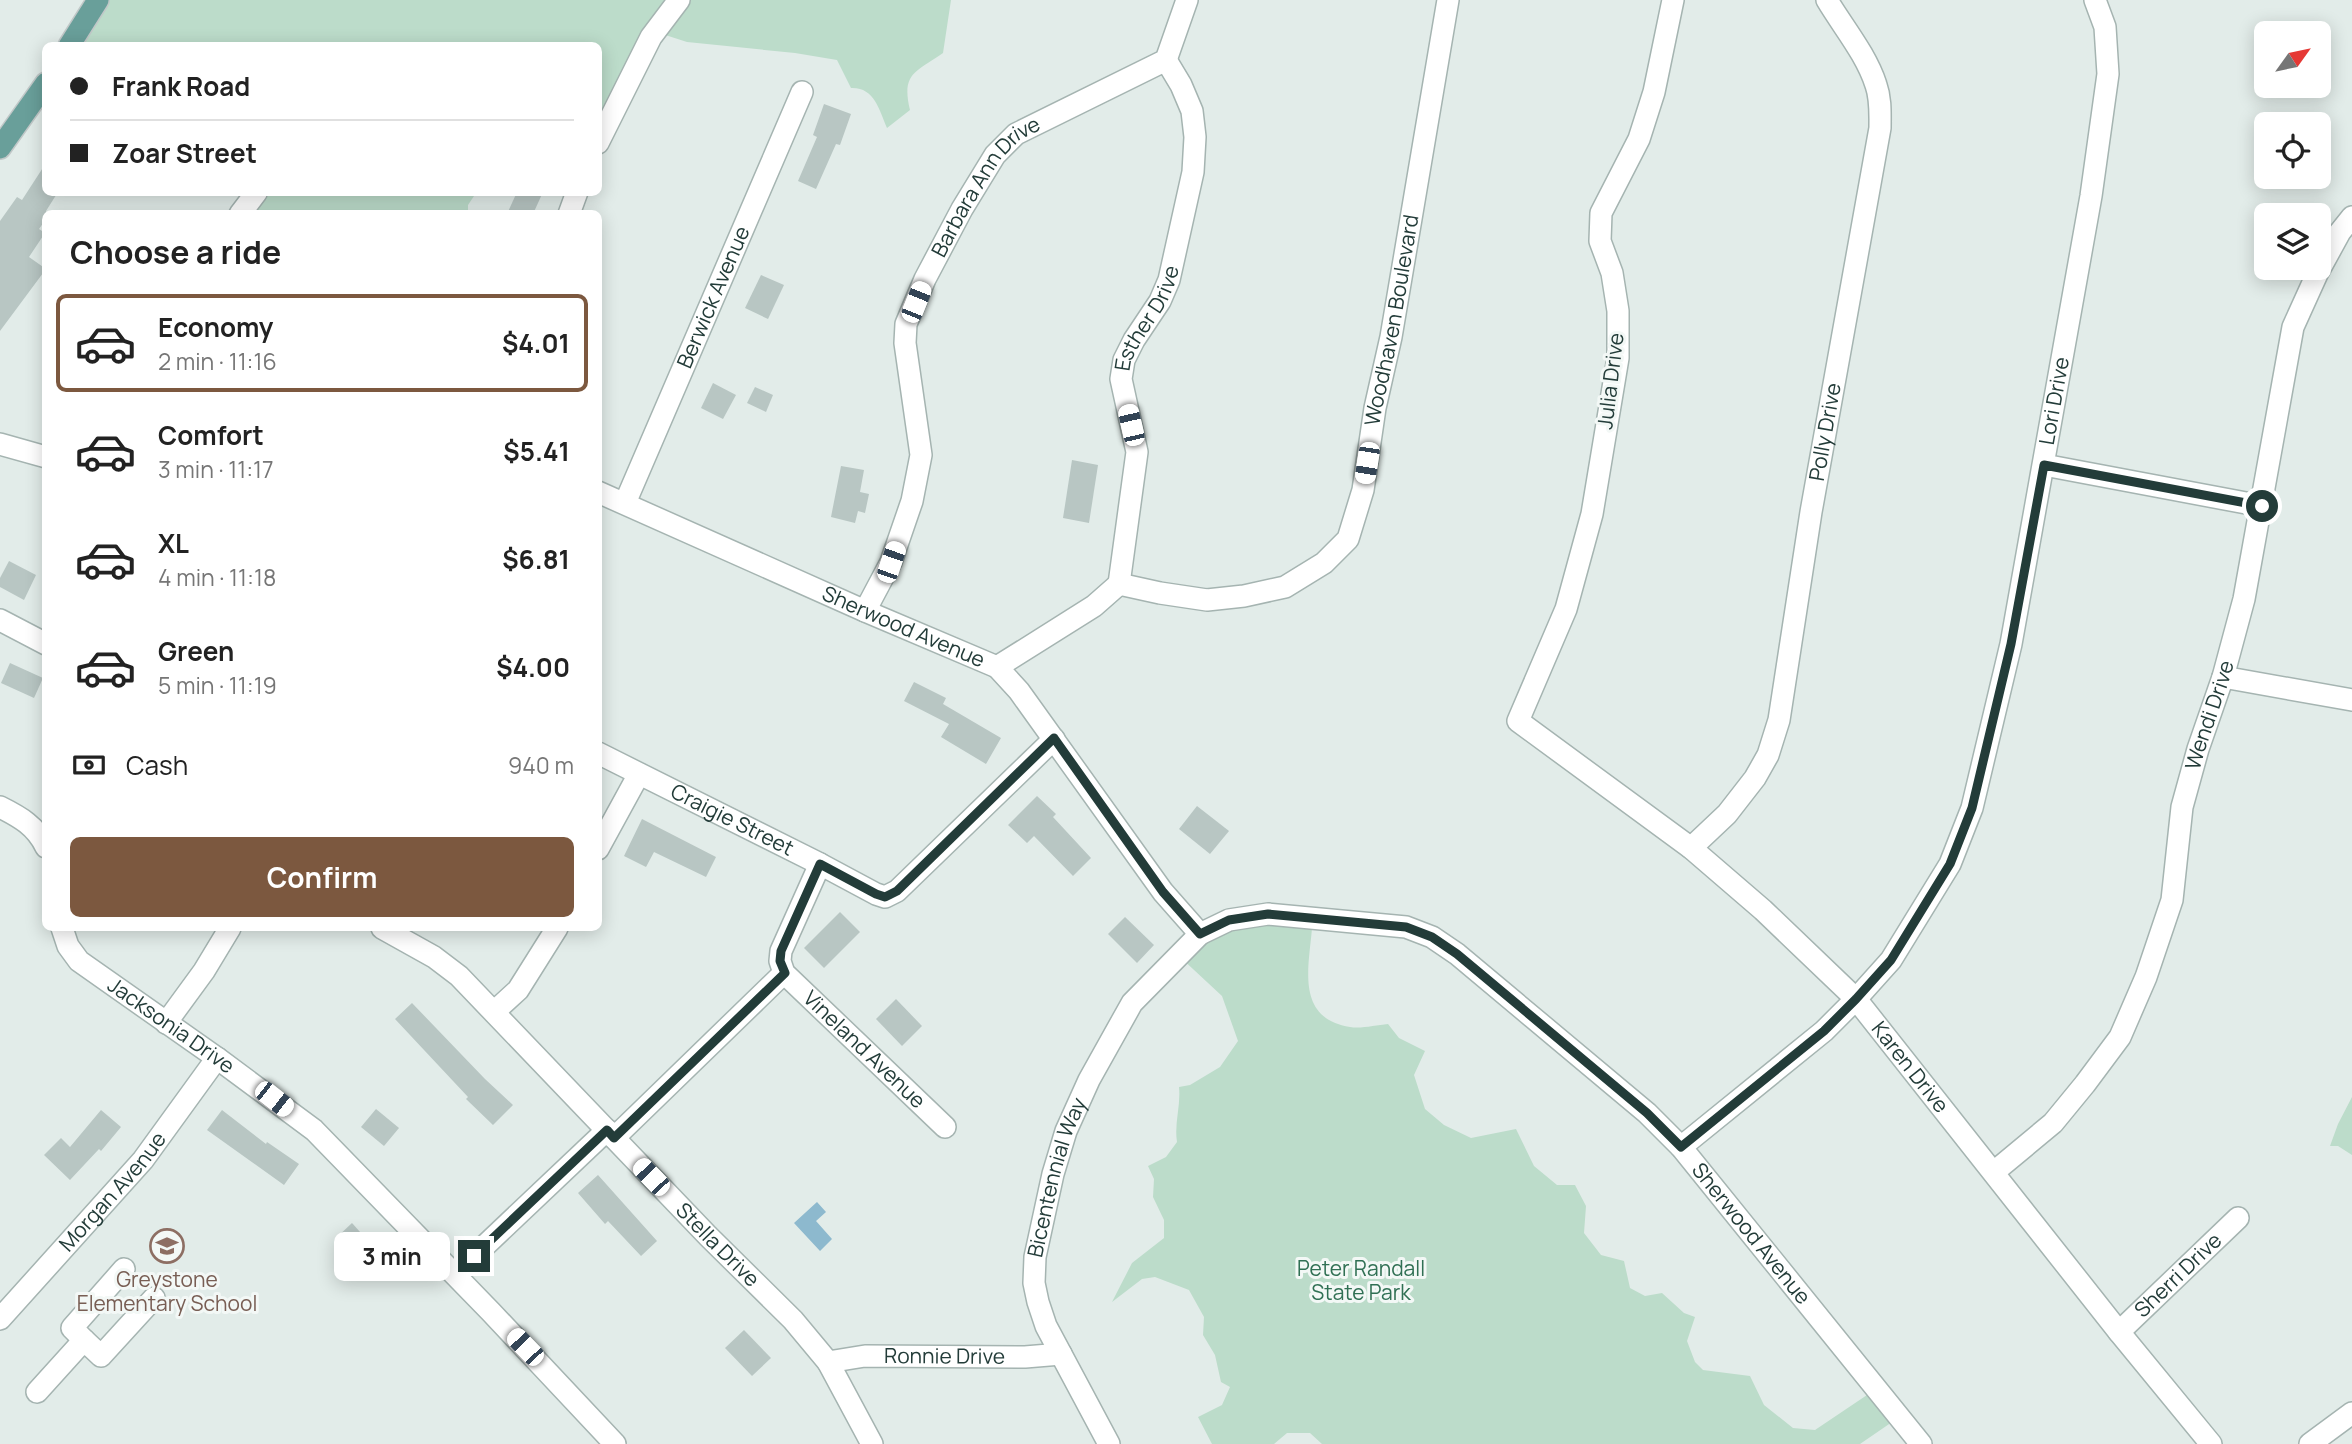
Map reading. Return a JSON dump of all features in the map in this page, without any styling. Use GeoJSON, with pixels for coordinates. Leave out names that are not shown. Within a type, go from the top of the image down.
{"type":"FeatureCollection","features":[{"type":"Feature","properties":{"kind":"main road"},"geometry":{"type":"LineString","coordinates":[[72,42],[98,0]]}},
{"type":"Feature","properties":{"kind":"main road"},"geometry":{"type":"LineString","coordinates":[[0,148],[42,89]]}},
{"type":"Feature","properties":{"kind":"street"},"geometry":{"type":"LineString","coordinates":[[602,135],[651,37],[680,0]]}},
{"type":"Feature","properties":{"kind":"street"},"geometry":{"type":"LineString","coordinates":[[1166,60],[1188,0]]}},
{"type":"Feature","properties":{"kind":"street","name":"Woodhaven Boulevard"},"geometry":{"type":"LineString","coordinates":[[1119,584],[1206,600],[1244,596],[1285,587],[1324,564],[1348,539],[1363,490],[1448,0]]}},
{"type":"Feature","properties":{"kind":"street","name":"Julia Drive"},"geometry":{"type":"LineString","coordinates":[[1518,721],[1566,610],[1592,513],[1618,358],[1618,312],[1612,273],[1600,241],[1601,213],[1639,139],[1654,92],[1674,0]]}},
{"type":"Feature","properties":{"kind":"street","name":"Polly Drive"},"geometry":{"type":"LineString","coordinates":[[1692,849],[1727,814],[1755,778],[1768,755],[1779,720],[1811,512],[1880,128],[1880,104],[1867,63],[1827,0]]}},
{"type":"Feature","properties":{"kind":"street","name":"Lori Drive"},"geometry":{"type":"LineString","coordinates":[[1681,1147],[1824,1031],[1891,960],[1950,864],[1972,808],[2011,644],[2091,196],[2108,74],[2105,27],[2095,0]]}},
{"type":"Feature","properties":{"kind":"street","name":"Esther Drive"},"geometry":{"type":"LineString","coordinates":[[1119,584],[1137,452],[1121,379],[1124,360],[1170,280],[1193,172],[1195,137],[1192,111],[1166,60]]}},
{"type":"Feature","properties":{"kind":"street","name":"Barbara Ann Drive"},"geometry":{"type":"LineString","coordinates":[[864,611],[891,562],[912,501],[921,455],[905,343],[906,324],[925,279],[962,209],[995,155],[1016,134],[1166,60]]}},
{"type":"Feature","properties":{"kind":"street","name":"Berwick Avenue"},"geometry":{"type":"LineString","coordinates":[[625,503],[802,92]]}},
{"type":"Feature","properties":{"kind":"street"},"geometry":{"type":"LineString","coordinates":[[243,210],[254,196]]}},
{"type":"Feature","properties":{"kind":"street","name":"Wendi Drive"},"geometry":{"type":"LineString","coordinates":[[1994,1172],[2053,1123],[2120,1037],[2146,977],[2172,900],[2182,807],[2198,749],[2223,677],[2244,599],[2293,327],[2317,274],[2340,232],[2352,217]]}},
{"type":"Feature","properties":{"kind":"street"},"geometry":{"type":"LineString","coordinates":[[0,444],[42,456]]}},
{"type":"Feature","properties":{"kind":"street"},"geometry":{"type":"LineString","coordinates":[[2044,465],[2262,506]]}},
{"type":"Feature","properties":{"kind":"street","name":"Sherwood Avenue"},"geometry":{"type":"LineString","coordinates":[[602,494],[864,611],[998,667],[1054,738],[1163,892],[1200,934],[1229,920],[1268,914],[1406,927],[1432,937],[1457,954],[1647,1113],[1681,1147],[1921,1444]]}},
{"type":"Feature","properties":{"kind":"street"},"geometry":{"type":"LineString","coordinates":[[998,667],[1094,606],[1119,584]]}},
{"type":"Feature","properties":{"kind":"street"},"geometry":{"type":"LineString","coordinates":[[0,620],[42,642]]}},
{"type":"Feature","properties":{"kind":"street"},"geometry":{"type":"LineString","coordinates":[[2223,677],[2352,700]]}},
{"type":"Feature","properties":{"kind":"street","name":"Karen Drive"},"geometry":{"type":"LineString","coordinates":[[1518,721],[1692,849],[1763,910],[1856,999],[2211,1444]]}},
{"type":"Feature","properties":{"kind":"street","name":"Craigie Street"},"geometry":{"type":"LineString","coordinates":[[602,755],[885,897],[897,891],[1054,738]]}},
{"type":"Feature","properties":{"kind":"street"},"geometry":{"type":"LineString","coordinates":[[602,842],[639,774]]}},
{"type":"Feature","properties":{"kind":"street"},"geometry":{"type":"LineString","coordinates":[[0,807],[19,816],[39,832],[42,838]]}},
{"type":"Feature","properties":{"kind":"street"},"geometry":{"type":"LineString","coordinates":[[454,1274],[785,973],[780,961],[781,951],[820,864]]}},
{"type":"Feature","properties":{"kind":"street","name":"Jacksonia Drive"},"geometry":{"type":"LineString","coordinates":[[63,931],[68,946],[79,961],[314,1130],[615,1444]]}},
{"type":"Feature","properties":{"kind":"street"},"geometry":{"type":"LineString","coordinates":[[166,1023],[204,971],[228,931]]}},
{"type":"Feature","properties":{"kind":"street","name":"Stella Drive"},"geometry":{"type":"LineString","coordinates":[[387,931],[434,957],[459,976],[708,1236],[793,1320],[828,1362],[872,1444]]}},
{"type":"Feature","properties":{"kind":"street"},"geometry":{"type":"LineString","coordinates":[[495,1011],[519,990],[555,931]]}},
{"type":"Feature","properties":{"kind":"street","name":"Bicentennial Way"},"geometry":{"type":"LineString","coordinates":[[1109,1444],[1046,1326],[1034,1283],[1035,1257],[1053,1174],[1066,1131],[1089,1080],[1132,1003],[1200,934]]}},
{"type":"Feature","properties":{"kind":"street","name":"Vineland Avenue"},"geometry":{"type":"LineString","coordinates":[[785,973],[945,1127]]}},
{"type":"Feature","properties":{"kind":"street","name":"Morgan Avenue"},"geometry":{"type":"LineString","coordinates":[[0,1319],[143,1160],[217,1058]]}},
{"type":"Feature","properties":{"kind":"street","name":"Sherri Drive"},"geometry":{"type":"LineString","coordinates":[[2119,1332],[2238,1218]]}},
{"type":"Feature","properties":{"kind":"street"},"geometry":{"type":"LineString","coordinates":[[124,1269],[72,1328],[84,1340],[102,1356],[154,1298]]}},
{"type":"Feature","properties":{"kind":"street"},"geometry":{"type":"LineString","coordinates":[[37,1392],[84,1340]]}},
{"type":"Feature","properties":{"kind":"street","name":"Ronnie Drive"},"geometry":{"type":"LineString","coordinates":[[828,1362],[865,1356],[1025,1357],[1061,1354]]}},
{"type":"Feature","properties":{"kind":"street"},"geometry":{"type":"LineString","coordinates":[[2310,1444],[2352,1413]]}},
{"type":"Feature","properties":{"kind":"green space"},"geometry":{"type":"Polygon","coordinates":[[[99,0],[951,0],[943,53],[913,75],[908,88],[910,110],[887,128],[875,100],[865,91],[851,88],[837,60],[687,42],[656,32],[602,133],[602,42],[73,42],[99,0]]]}},
{"type":"Feature","properties":{"kind":"green space"},"geometry":{"type":"Polygon","coordinates":[[[243,196],[474,196],[468,210],[252,210],[244,205],[243,196]]]}},
{"type":"Feature","properties":{"kind":"green space","name":"Peter Randall State Park"},"geometry":{"type":"Polygon","coordinates":[[[1276,922],[1312,928],[1309,989],[1320,1013],[1332,1022],[1350,1027],[1388,1024],[1399,1038],[1425,1051],[1414,1075],[1425,1109],[1444,1125],[1471,1138],[1516,1129],[1534,1166],[1557,1185],[1575,1185],[1586,1206],[1584,1233],[1601,1255],[1624,1261],[1630,1288],[1645,1296],[1662,1293],[1684,1313],[1695,1317],[1687,1341],[1695,1362],[1703,1370],[1750,1376],[1764,1405],[1793,1428],[1815,1430],[1870,1393],[1895,1420],[1860,1444],[1322,1444],[1310,1433],[1287,1433],[1274,1444],[1212,1444],[1198,1417],[1222,1405],[1230,1387],[1221,1382],[1215,1355],[1203,1335],[1204,1317],[1189,1290],[1155,1277],[1142,1279],[1112,1302],[1132,1263],[1164,1238],[1164,1220],[1153,1197],[1154,1179],[1148,1166],[1166,1157],[1177,1142],[1179,1087],[1190,1085],[1220,1067],[1238,1041],[1222,996],[1179,956],[1223,925],[1276,922]]]}},
{"type":"Feature","properties":{"kind":"green space"},"geometry":{"type":"Polygon","coordinates":[[[2352,1097],[2352,1155],[2338,1146],[2330,1146],[2352,1097]]]}},
{"type":"Feature","properties":{"kind":"water"},"geometry":{"type":"Polygon","coordinates":[[[817,1202],[826,1212],[816,1221],[832,1239],[820,1251],[794,1223],[817,1202]]]}},
{"type":"Feature","properties":{"kind":"building"},"geometry":{"type":"Polygon","coordinates":[[[824,104],[851,114],[840,145],[836,144],[816,189],[798,181],[817,137],[813,135],[824,104]]]}},
{"type":"Feature","properties":{"kind":"building"},"geometry":{"type":"Polygon","coordinates":[[[42,169],[42,196],[55,196],[47,210],[42,210],[42,225],[39,229],[42,231],[42,238],[29,257],[42,266],[42,274],[0,331],[0,221],[17,197],[22,200],[42,169]]]}},
{"type":"Feature","properties":{"kind":"building"},"geometry":{"type":"Polygon","coordinates":[[[515,196],[541,196],[535,210],[509,210],[515,196]]]}},
{"type":"Feature","properties":{"kind":"building"},"geometry":{"type":"Polygon","coordinates":[[[761,275],[784,285],[768,319],[745,308],[761,275]]]}},
{"type":"Feature","properties":{"kind":"building"},"geometry":{"type":"Polygon","coordinates":[[[713,383],[736,395],[723,419],[701,408],[713,383]]]}},
{"type":"Feature","properties":{"kind":"building"},"geometry":{"type":"Polygon","coordinates":[[[755,387],[773,395],[766,412],[747,403],[755,387]]]}},
{"type":"Feature","properties":{"kind":"building"},"geometry":{"type":"Polygon","coordinates":[[[1072,460],[1098,465],[1089,523],[1063,518],[1072,460]]]}},
{"type":"Feature","properties":{"kind":"building"},"geometry":{"type":"Polygon","coordinates":[[[841,466],[864,470],[860,492],[869,494],[865,513],[858,511],[855,523],[831,517],[841,466]]]}},
{"type":"Feature","properties":{"kind":"building"},"geometry":{"type":"Polygon","coordinates":[[[9,561],[36,575],[24,600],[0,587],[0,578],[9,561]]]}},
{"type":"Feature","properties":{"kind":"building"},"geometry":{"type":"Polygon","coordinates":[[[10,663],[42,678],[34,698],[1,683],[10,663]]]}},
{"type":"Feature","properties":{"kind":"building"},"geometry":{"type":"Polygon","coordinates":[[[914,682],[946,698],[943,704],[1001,738],[986,764],[941,737],[949,724],[904,701],[914,682]]]}},
{"type":"Feature","properties":{"kind":"building"},"geometry":{"type":"Polygon","coordinates":[[[1037,796],[1056,814],[1053,817],[1091,858],[1073,876],[1034,836],[1027,843],[1008,825],[1037,796]]]}},
{"type":"Feature","properties":{"kind":"building"},"geometry":{"type":"Polygon","coordinates":[[[1197,806],[1229,831],[1210,854],[1179,829],[1197,806]]]}},
{"type":"Feature","properties":{"kind":"building"},"geometry":{"type":"Polygon","coordinates":[[[642,819],[716,857],[706,877],[654,852],[646,867],[624,856],[642,819]]]}},
{"type":"Feature","properties":{"kind":"building"},"geometry":{"type":"Polygon","coordinates":[[[840,912],[860,932],[824,968],[804,948],[840,912]]]}},
{"type":"Feature","properties":{"kind":"building"},"geometry":{"type":"Polygon","coordinates":[[[1125,917],[1154,945],[1137,963],[1108,934],[1125,917]]]}},
{"type":"Feature","properties":{"kind":"building"},"geometry":{"type":"Polygon","coordinates":[[[896,999],[922,1026],[902,1046],[876,1019],[896,999]]]}},
{"type":"Feature","properties":{"kind":"building"},"geometry":{"type":"Polygon","coordinates":[[[412,1003],[513,1105],[493,1125],[466,1099],[468,1097],[395,1019],[412,1003]]]}},
{"type":"Feature","properties":{"kind":"building"},"geometry":{"type":"Polygon","coordinates":[[[376,1109],[399,1128],[384,1146],[361,1127],[376,1109]]]}},
{"type":"Feature","properties":{"kind":"building"},"geometry":{"type":"Polygon","coordinates":[[[101,1110],[121,1127],[101,1151],[99,1149],[70,1180],[44,1155],[61,1138],[70,1147],[101,1110]]]}},
{"type":"Feature","properties":{"kind":"building"},"geometry":{"type":"Polygon","coordinates":[[[222,1110],[266,1144],[267,1142],[299,1164],[284,1185],[207,1130],[222,1110]]]}},
{"type":"Feature","properties":{"kind":"building"},"geometry":{"type":"Polygon","coordinates":[[[598,1175],[657,1241],[641,1256],[608,1221],[605,1224],[578,1193],[598,1175]]]}},
{"type":"Feature","properties":{"kind":"building"},"geometry":{"type":"Polygon","coordinates":[[[352,1223],[377,1251],[360,1267],[335,1239],[352,1223]]]}},
{"type":"Feature","properties":{"kind":"building"},"geometry":{"type":"Polygon","coordinates":[[[744,1330],[771,1358],[752,1376],[725,1348],[744,1330]]]}},
{"type":"Feature","properties":{"kind":"place","name":"Greystone Elementary School"},"geometry":{"type":"Point","coordinates":[167,1246]}},
{"type":"Feature","properties":{"kind":"route"},"geometry":{"type":"LineString","coordinates":[[474,1256],[607,1130],[614,1138],[785,973],[780,961],[781,951],[820,864],[876,894],[885,897],[897,891],[1054,738],[1163,892],[1200,934],[1229,920],[1268,914],[1406,927],[1432,937],[1457,954],[1647,1113],[1681,1147],[1824,1031],[1856,999],[1891,960],[1950,864],[1972,808],[2011,644],[2044,465],[2262,506]]}}]}
